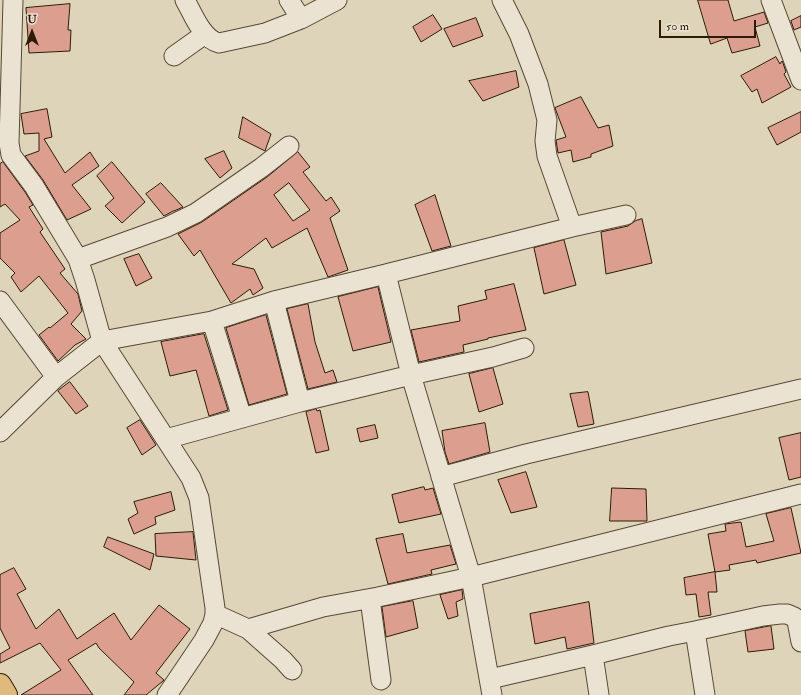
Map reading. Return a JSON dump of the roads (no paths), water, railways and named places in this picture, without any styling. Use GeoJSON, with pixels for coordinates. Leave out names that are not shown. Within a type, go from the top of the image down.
{"type":"FeatureCollection","features":[{"type":"Feature","properties":{"kind":"highway"},"geometry":{"type":"LineString","coordinates":[[0,685],[6,695]]}},
{"type":"Feature","properties":{"kind":"street"},"geometry":{"type":"LineString","coordinates":[[13,0],[9,143],[11,155],[34,186],[78,259],[102,340],[191,478],[199,498],[211,573],[215,614],[209,632],[167,695]]}},
{"type":"Feature","properties":{"kind":"street"},"geometry":{"type":"LineString","coordinates":[[185,0],[206,34],[213,41],[222,43],[265,33],[301,19],[337,0]]}},
{"type":"Feature","properties":{"kind":"street"},"geometry":{"type":"LineString","coordinates":[[289,0],[301,19]]}},
{"type":"Feature","properties":{"kind":"street"},"geometry":{"type":"LineString","coordinates":[[502,0],[519,34],[538,84],[547,120],[545,141],[547,156],[572,228]]}},
{"type":"Feature","properties":{"kind":"street"},"geometry":{"type":"LineString","coordinates":[[772,0],[801,80]]}},
{"type":"Feature","properties":{"kind":"street"},"geometry":{"type":"LineString","coordinates":[[174,56],[206,34]]}},
{"type":"Feature","properties":{"kind":"street"},"geometry":{"type":"LineString","coordinates":[[78,259],[167,227],[196,213],[261,168],[289,146]]}},
{"type":"Feature","properties":{"kind":"street"},"geometry":{"type":"LineString","coordinates":[[0,432],[56,377],[102,340],[212,321],[274,301],[626,216]]}},
{"type":"Feature","properties":{"kind":"street"},"geometry":{"type":"LineString","coordinates":[[386,274],[411,375],[440,477],[471,576],[491,687],[593,655],[669,636],[763,616],[787,614],[794,617],[797,621],[801,642]]}},
{"type":"Feature","properties":{"kind":"street"},"geometry":{"type":"LineString","coordinates":[[0,301],[56,377]]}},
{"type":"Feature","properties":{"kind":"street"},"geometry":{"type":"LineString","coordinates":[[274,301],[300,402]]}},
{"type":"Feature","properties":{"kind":"street"},"geometry":{"type":"LineString","coordinates":[[212,321],[242,418]]}},
{"type":"Feature","properties":{"kind":"street"},"geometry":{"type":"LineString","coordinates":[[166,439],[300,402],[493,357],[524,348]]}},
{"type":"Feature","properties":{"kind":"street"},"geometry":{"type":"LineString","coordinates":[[440,477],[526,454],[801,389]]}},
{"type":"Feature","properties":{"kind":"street"},"geometry":{"type":"LineString","coordinates":[[248,629],[323,607],[370,599],[471,576],[801,494]]}},
{"type":"Feature","properties":{"kind":"street"},"geometry":{"type":"LineString","coordinates":[[370,599],[382,680]]}},
{"type":"Feature","properties":{"kind":"street"},"geometry":{"type":"LineString","coordinates":[[215,614],[248,629],[292,670]]}},
{"type":"Feature","properties":{"kind":"street"},"geometry":{"type":"LineString","coordinates":[[695,631],[705,695]]}},
{"type":"Feature","properties":{"kind":"street"},"geometry":{"type":"LineString","coordinates":[[593,655],[599,695]]}}]}
